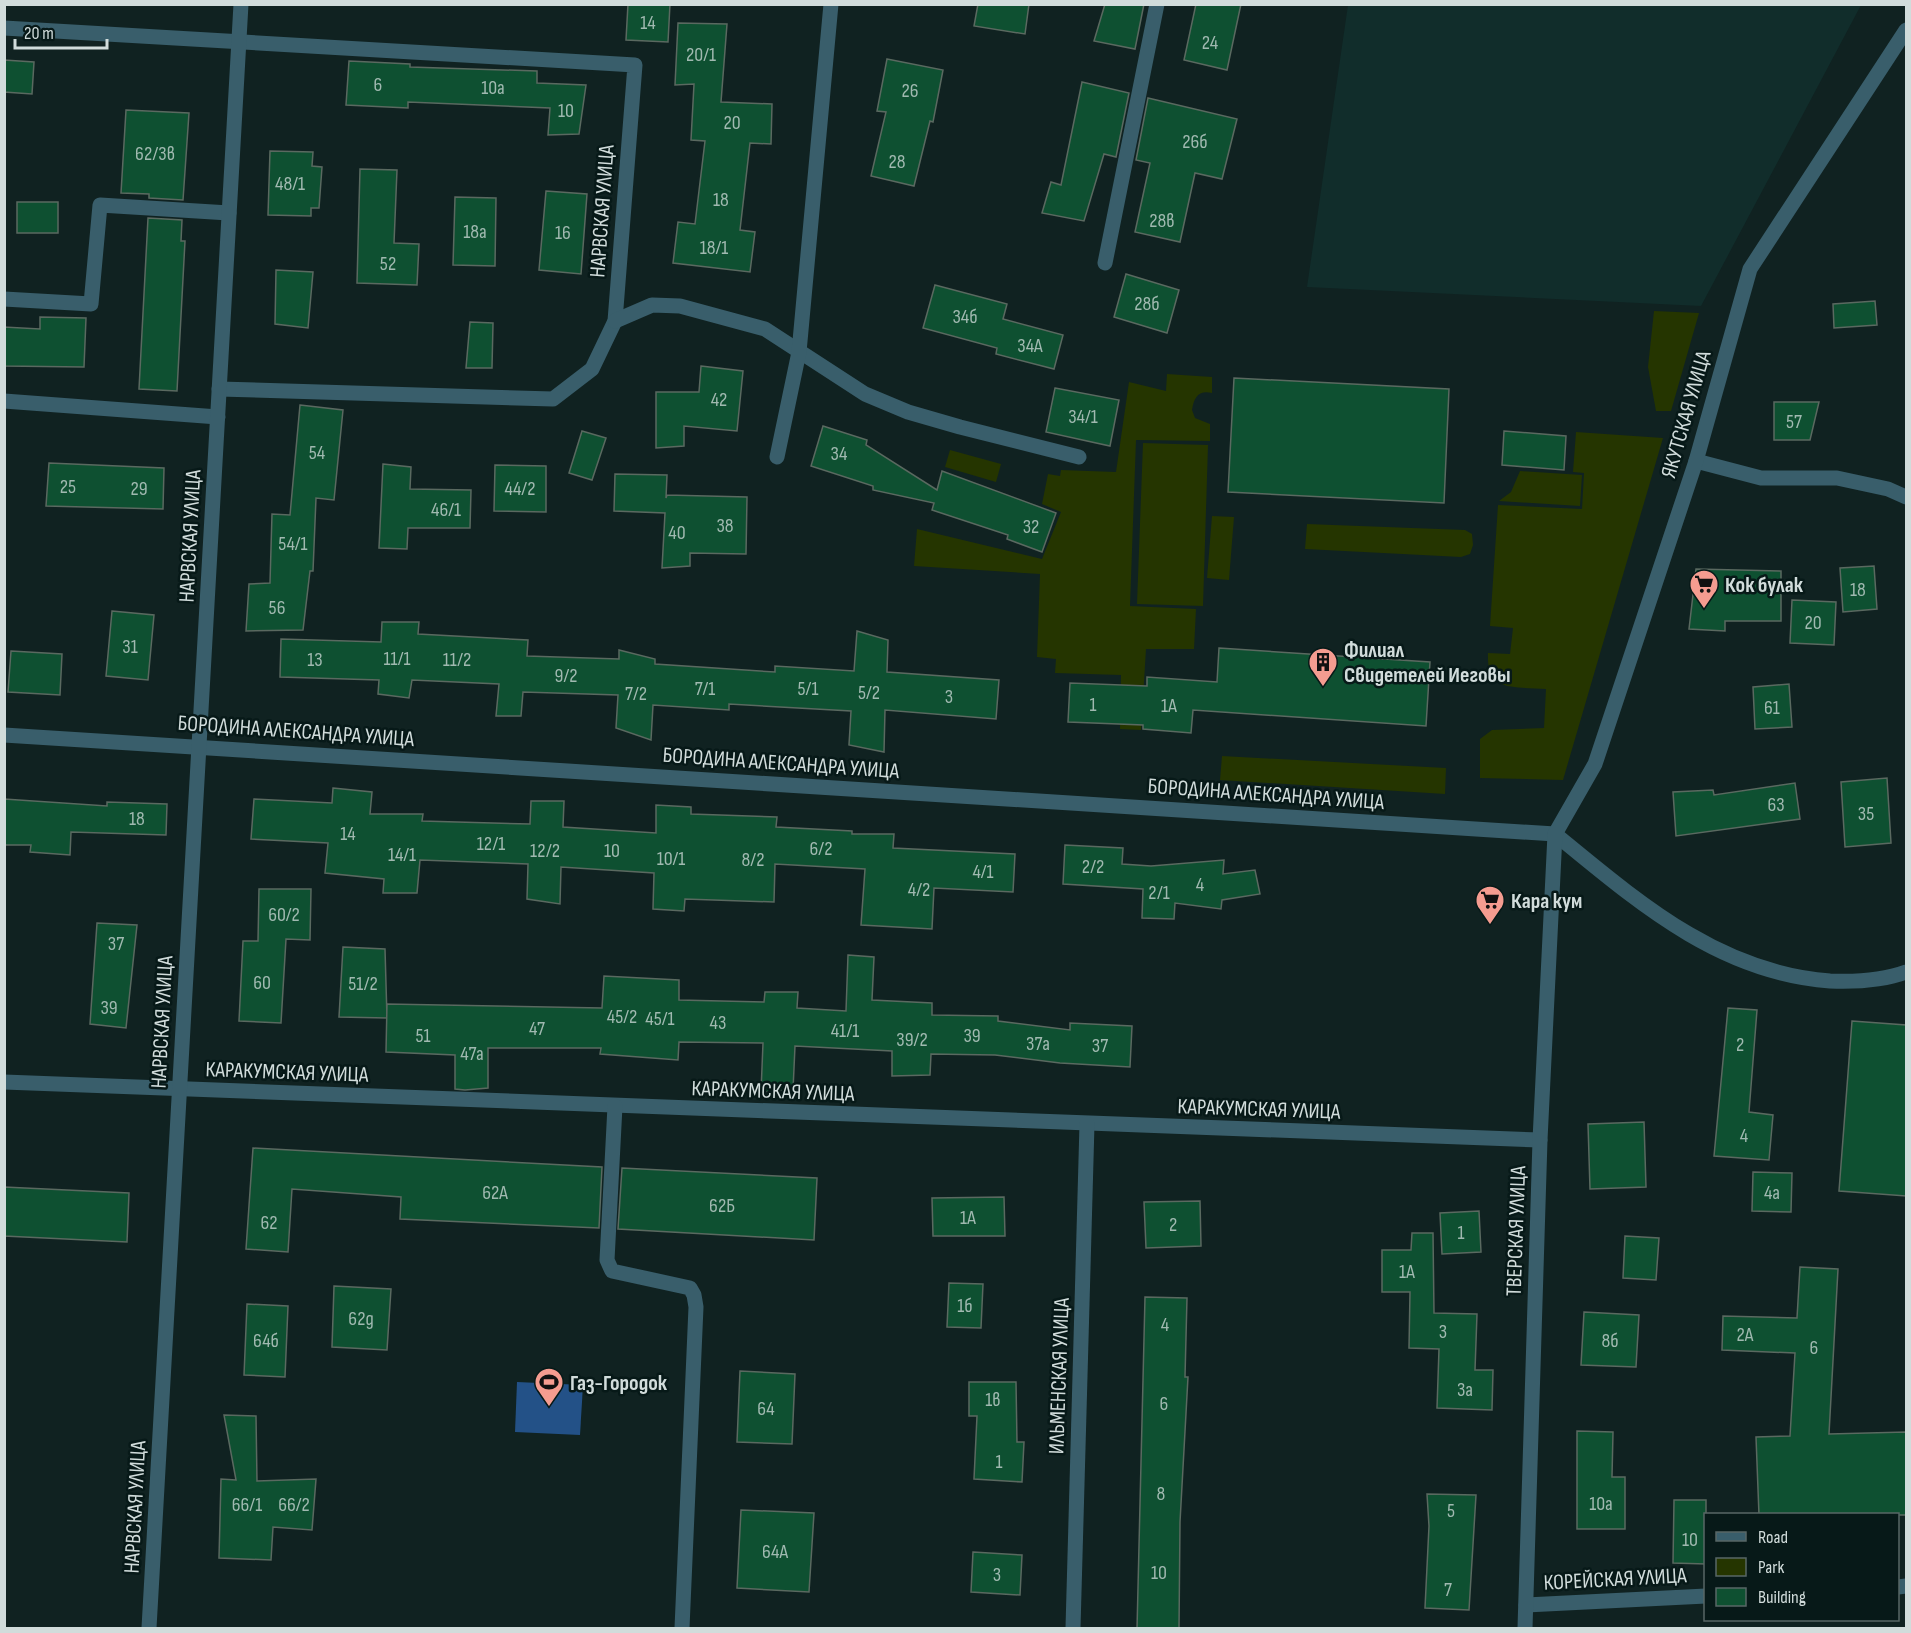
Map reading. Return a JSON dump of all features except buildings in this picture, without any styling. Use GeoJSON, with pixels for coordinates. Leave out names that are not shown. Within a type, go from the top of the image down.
{"type":"FeatureCollection","features":[{"type":"Feature","properties":{"kind":"street","name":"НАРВСКАЯ УЛИЦА"},"geometry":{"type":"LineString","coordinates":[[149,1629],[241,4]]}},
{"type":"Feature","properties":{"kind":"street"},"geometry":{"type":"LineString","coordinates":[[777,457],[799,352],[831,4]]}},
{"type":"Feature","properties":{"kind":"street"},"geometry":{"type":"LineString","coordinates":[[1105,263],[1157,4]]}},
{"type":"Feature","properties":{"kind":"street","name":"НАРВСКАЯ УЛИЦА"},"geometry":{"type":"LineString","coordinates":[[4,28],[635,65],[615,321],[592,369],[553,399],[219,389]]}},
{"type":"Feature","properties":{"kind":"street","name":"ЯКУТСКАЯ УЛИЦА"},"geometry":{"type":"LineString","coordinates":[[1555,834],[1595,764],[1696,461],[1750,269],[1906,30]]}},
{"type":"Feature","properties":{"kind":"street"},"geometry":{"type":"LineString","coordinates":[[4,299],[91,304],[100,205],[229,213]]}},
{"type":"Feature","properties":{"kind":"street"},"geometry":{"type":"LineString","coordinates":[[615,321],[652,305],[680,306],[765,329],[864,394],[908,412],[1079,457]]}},
{"type":"Feature","properties":{"kind":"street"},"geometry":{"type":"LineString","coordinates":[[4,401],[218,417]]}},
{"type":"Feature","properties":{"kind":"street"},"geometry":{"type":"LineString","coordinates":[[1696,461],[1761,478],[1837,478],[1888,489],[1906,497]]}},
{"type":"Feature","properties":{"kind":"street","name":"БОРОДИНА АЛЕКСАНДРА УЛИЦА"},"geometry":{"type":"LineString","coordinates":[[4,735],[1555,834]]}},
{"type":"Feature","properties":{"kind":"street"},"geometry":{"type":"LineString","coordinates":[[1555,834],[1660,916],[1741,962],[1801,979],[1856,982],[1906,972]]}},
{"type":"Feature","properties":{"kind":"street","name":"ТВЕРСКАЯ УЛИЦА"},"geometry":{"type":"LineString","coordinates":[[1525,1629],[1540,1140],[1555,834]]}},
{"type":"Feature","properties":{"kind":"street","name":"КАРАКУМСКАЯ УЛИЦА"},"geometry":{"type":"LineString","coordinates":[[4,1082],[1540,1140]]}},
{"type":"Feature","properties":{"kind":"street"},"geometry":{"type":"LineString","coordinates":[[615,1106],[607,1260],[609,1265],[612,1271],[690,1288],[696,1307],[682,1629]]}},
{"type":"Feature","properties":{"kind":"street","name":"ИЛЬМЕНСКАЯ УЛИЦА"},"geometry":{"type":"LineString","coordinates":[[1073,1629],[1087,1124]]}},
{"type":"Feature","properties":{"kind":"street","name":"КОРЕЙСКАЯ УЛИЦА"},"geometry":{"type":"LineString","coordinates":[[1526,1605],[1704,1596]]}},
{"type":"Feature","properties":{"kind":"shaded area"},"geometry":{"type":"Polygon","coordinates":[[[1348,4],[1861,5],[1701,306],[1307,287],[1348,4]]]}},
{"type":"Feature","properties":{"kind":"green space"},"geometry":{"type":"Polygon","coordinates":[[[1654,311],[1699,313],[1671,411],[1656,411],[1648,367],[1654,311]]]}},
{"type":"Feature","properties":{"kind":"green space"},"geometry":{"type":"Polygon","coordinates":[[[1167,374],[1212,377],[1212,393],[1200,394],[1192,410],[1195,418],[1210,424],[1210,441],[1136,440],[1130,606],[1196,609],[1194,649],[1146,649],[1141,730],[1120,729],[1121,675],[1055,673],[1056,659],[1037,657],[1040,574],[914,566],[917,529],[1042,559],[1061,512],[1042,504],[1048,474],[1060,476],[1061,470],[1116,472],[1129,382],[1166,391],[1167,374]]]}},
{"type":"Feature","properties":{"kind":"green space"},"geometry":{"type":"Polygon","coordinates":[[[1576,432],[1663,438],[1563,780],[1480,778],[1480,739],[1492,730],[1544,728],[1546,689],[1513,687],[1497,682],[1489,666],[1488,653],[1510,654],[1513,628],[1490,626],[1498,505],[1582,509],[1584,473],[1573,472],[1576,432]]]}},
{"type":"Feature","properties":{"kind":"green space"},"geometry":{"type":"Polygon","coordinates":[[[1143,443],[1208,445],[1203,606],[1137,604],[1143,443]]]}},
{"type":"Feature","properties":{"kind":"green space"},"geometry":{"type":"Polygon","coordinates":[[[950,450],[1001,464],[996,482],[945,467],[950,450]]]}},
{"type":"Feature","properties":{"kind":"green space"},"geometry":{"type":"Polygon","coordinates":[[[1520,471],[1582,475],[1580,506],[1499,501],[1511,492],[1520,471]]]}},
{"type":"Feature","properties":{"kind":"green space"},"geometry":{"type":"Polygon","coordinates":[[[1212,516],[1234,517],[1229,580],[1207,578],[1212,516]]]}},
{"type":"Feature","properties":{"kind":"green space"},"geometry":{"type":"Polygon","coordinates":[[[1307,524],[1465,530],[1472,534],[1473,545],[1470,554],[1461,557],[1305,549],[1307,524]]]}},
{"type":"Feature","properties":{"kind":"green space"},"geometry":{"type":"Polygon","coordinates":[[[1222,756],[1446,768],[1445,794],[1220,780],[1222,756]]]}},
{"type":"Feature","properties":{"kind":"water","name":"Газ-Городок"},"geometry":{"type":"Polygon","coordinates":[[[517,1382],[583,1385],[580,1435],[515,1432],[517,1382]]]}},
{"type":"Feature","properties":{"kind":"place","name":"Кок булак"},"geometry":{"type":"Point","coordinates":[1704,610]}},
{"type":"Feature","properties":{"kind":"place","name":"Филиал Свидетелей Иеговы"},"geometry":{"type":"Point","coordinates":[1323,688]}},
{"type":"Feature","properties":{"kind":"place","name":"Кара кум"},"geometry":{"type":"Point","coordinates":[1490,926]}},
{"type":"Feature","properties":{"kind":"place","name":"Газ-Городок"},"geometry":{"type":"Point","coordinates":[549,1408]}}]}
